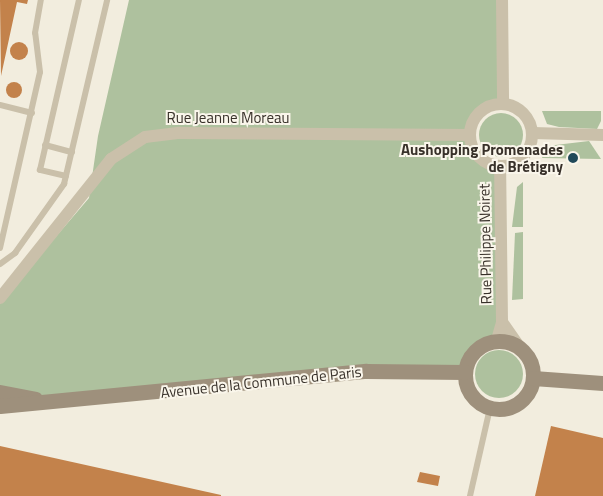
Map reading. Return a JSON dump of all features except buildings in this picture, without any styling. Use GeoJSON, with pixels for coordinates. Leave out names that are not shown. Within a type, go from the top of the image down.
{"type":"FeatureCollection","features":[{"type":"Feature","properties":{"kind":"street"},"geometry":{"type":"LineString","coordinates":[[502,0],[503,103]]}},
{"type":"Feature","properties":{"kind":"street"},"geometry":{"type":"LineString","coordinates":[[503,103],[527,116],[533,133],[520,161],[500,166],[482,160],[470,135],[476,116],[503,103]]}},
{"type":"Feature","properties":{"kind":"street","name":"Rue Jeanne Moreau"},"geometry":{"type":"LineString","coordinates":[[0,298],[111,159],[145,137],[180,133],[470,135]]}},
{"type":"Feature","properties":{"kind":"street"},"geometry":{"type":"LineString","coordinates":[[533,133],[603,135]]}},
{"type":"Feature","properties":{"kind":"street","name":"Rue Philippe Noiret"},"geometry":{"type":"LineString","coordinates":[[497,340],[502,322],[500,166]]}},
{"type":"Feature","properties":{"kind":"street","name":"Rue Philippe Noiret"},"geometry":{"type":"LineString","coordinates":[[502,322],[520,348]]}},
{"type":"Feature","properties":{"kind":"street"},"geometry":{"type":"LineString","coordinates":[[497,340],[520,348],[528,356],[533,378],[519,403],[490,408],[471,394],[465,372],[472,354],[497,340]]}},
{"type":"Feature","properties":{"kind":"street","name":"Avenue de la Commune de Paris"},"geometry":{"type":"LineString","coordinates":[[0,406],[58,402],[366,371],[465,372]]}},
{"type":"Feature","properties":{"kind":"street"},"geometry":{"type":"LineString","coordinates":[[533,378],[603,383]]}},
{"type":"Feature","properties":{"kind":"street","name":"Avenue de la Commune de Paris"},"geometry":{"type":"LineString","coordinates":[[0,392],[58,402]]}},
{"type":"Feature","properties":{"kind":"lane"},"geometry":{"type":"LineString","coordinates":[[0,248],[40,72],[35,33],[41,0]]}},
{"type":"Feature","properties":{"kind":"lane"},"geometry":{"type":"LineString","coordinates":[[66,176],[40,170],[78,0]]}},
{"type":"Feature","properties":{"kind":"lane"},"geometry":{"type":"LineString","coordinates":[[0,264],[15,253],[61,191],[72,152],[107,0]]}},
{"type":"Feature","properties":{"kind":"lane"},"geometry":{"type":"LineString","coordinates":[[0,105],[32,113]]}},
{"type":"Feature","properties":{"kind":"lane"},"geometry":{"type":"LineString","coordinates":[[46,146],[72,152]]}},
{"type":"Feature","properties":{"kind":"lane"},"geometry":{"type":"LineString","coordinates":[[470,496],[490,408]]}},
{"type":"Feature","properties":{"kind":"green space"},"geometry":{"type":"Polygon","coordinates":[[[129,0],[497,0],[498,100],[475,111],[466,139],[471,154],[496,170],[499,318],[495,337],[469,353],[462,369],[59,400],[0,389],[0,302],[89,198],[98,136],[129,0]]]}},
{"type":"Feature","properties":{"kind":"green space"},"geometry":{"type":"Polygon","coordinates":[[[542,111],[601,111],[601,121],[597,129],[559,127],[547,124],[542,111]]]}},
{"type":"Feature","properties":{"kind":"green space"},"geometry":{"type":"Polygon","coordinates":[[[497,113],[505,113],[517,119],[523,135],[517,151],[505,157],[497,157],[485,151],[479,139],[479,131],[485,119],[497,113]]]}},
{"type":"Feature","properties":{"kind":"green space"},"geometry":{"type":"Polygon","coordinates":[[[589,141],[601,159],[542,158],[547,146],[589,141]]]}},
{"type":"Feature","properties":{"kind":"green space"},"geometry":{"type":"Polygon","coordinates":[[[523,182],[523,227],[512,227],[517,187],[523,182]]]}},
{"type":"Feature","properties":{"kind":"green space"},"geometry":{"type":"Polygon","coordinates":[[[523,232],[523,299],[512,300],[515,233],[523,232]]]}},
{"type":"Feature","properties":{"kind":"green space"},"geometry":{"type":"Polygon","coordinates":[[[499,350],[508,352],[516,357],[521,365],[523,374],[521,383],[516,391],[508,396],[499,398],[490,396],[482,391],[477,383],[475,374],[477,365],[482,357],[490,352],[499,350]]]}},
{"type":"Feature","properties":{"kind":"place","name":"Aushopping Promenades de Brétigny"},"geometry":{"type":"Point","coordinates":[573,158]}}]}
